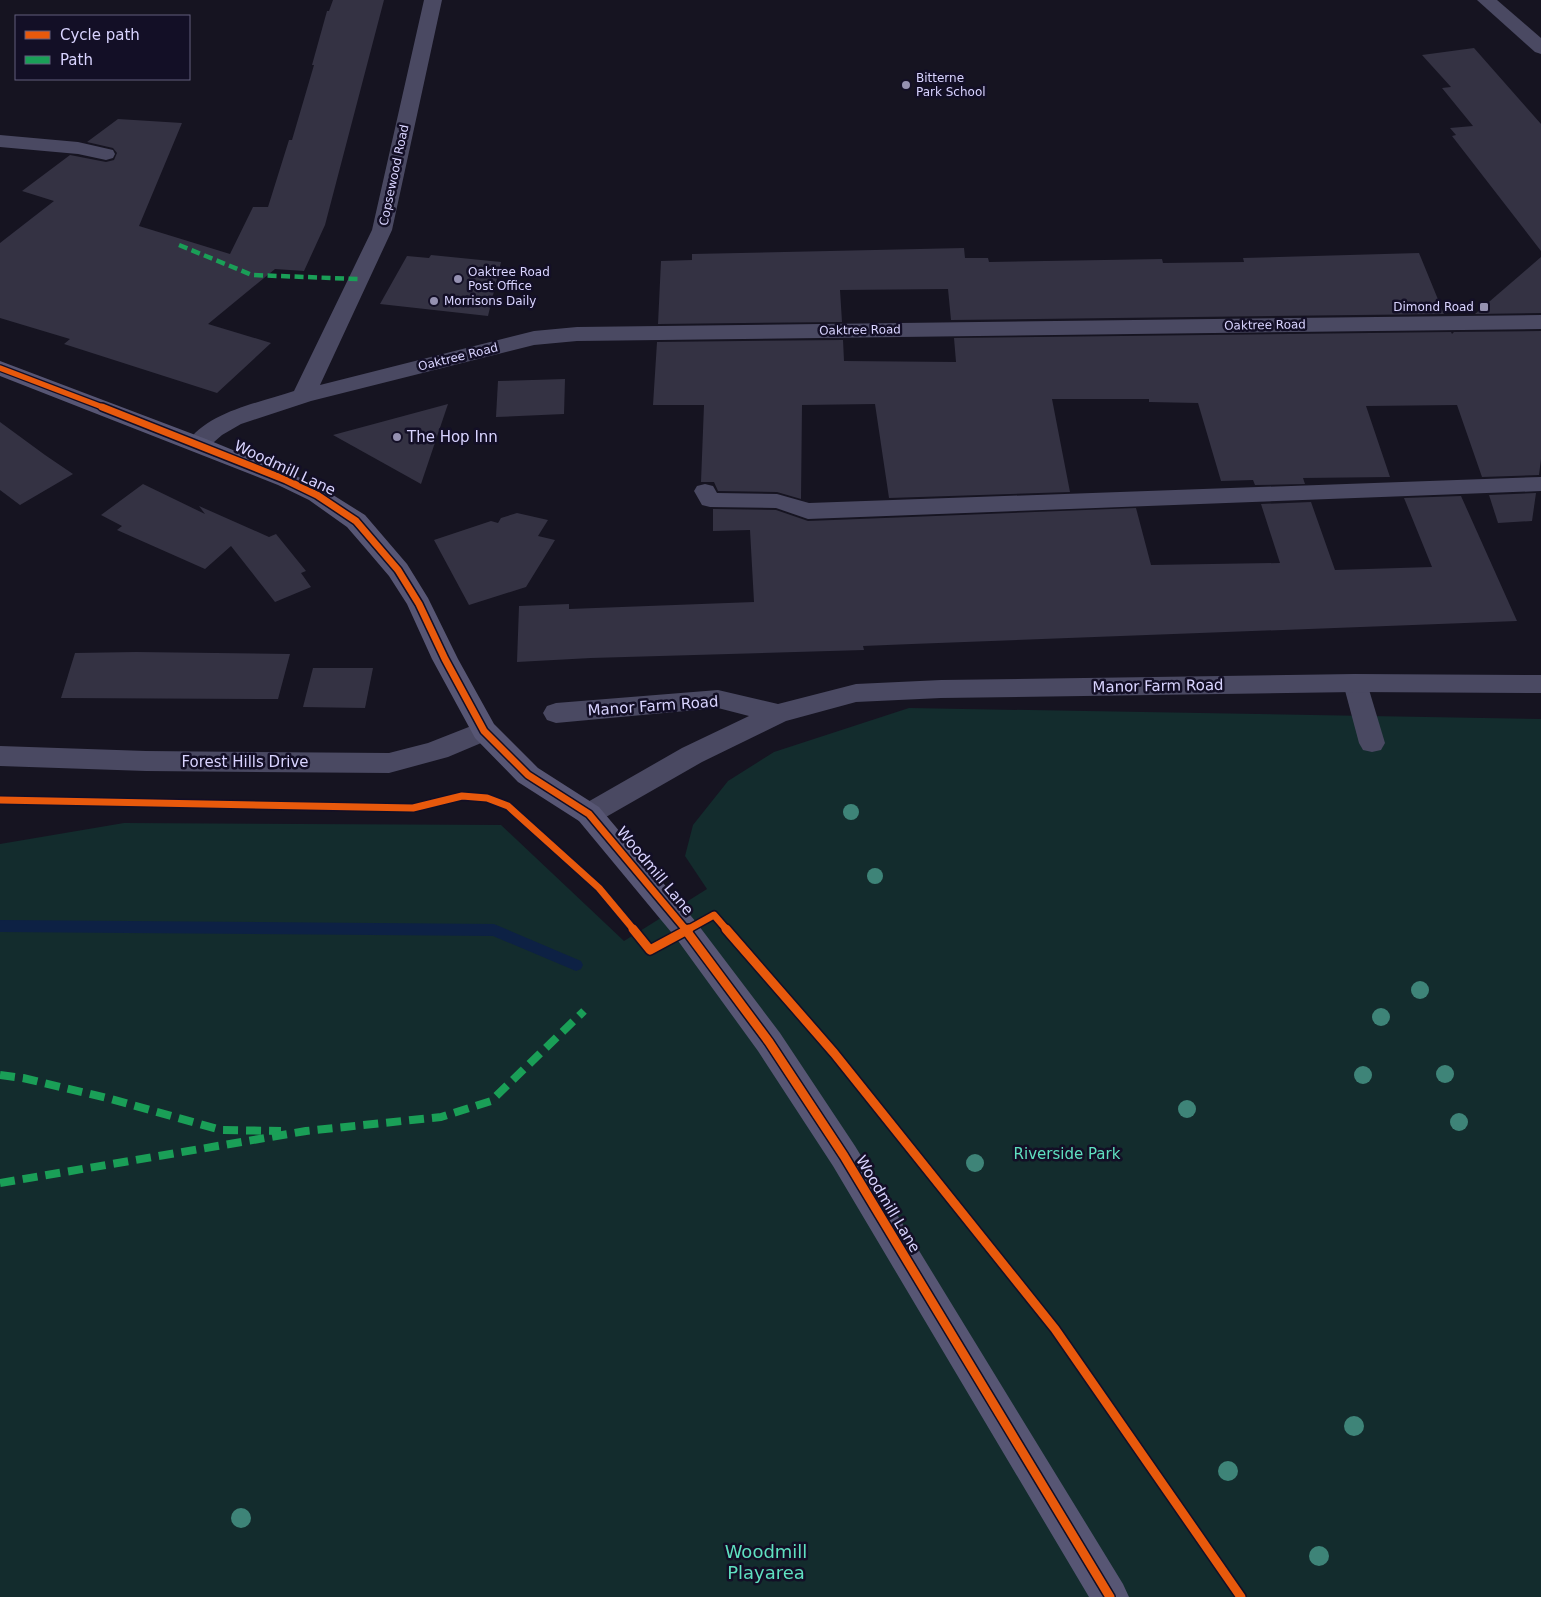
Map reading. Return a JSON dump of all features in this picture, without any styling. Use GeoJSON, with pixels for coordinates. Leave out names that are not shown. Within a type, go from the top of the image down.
{"type":"FeatureCollection","features":[{"type":"Feature","properties":{"kind":"street","name":"Copsewood Road"},"geometry":{"type":"LineString","coordinates":[[303,396],[382,230],[432,0]]}},
{"type":"Feature","properties":{"kind":"street"},"geometry":{"type":"LineString","coordinates":[[1486,0],[1541,48]]}},
{"type":"Feature","properties":{"kind":"street","name":"Oaktree Road"},"geometry":{"type":"LineString","coordinates":[[198,444],[214,430],[233,419],[303,396],[534,338],[577,334],[1541,322]]}},
{"type":"Feature","properties":{"kind":"street","name":"Woodmill Lane"},"geometry":{"type":"LineString","coordinates":[[0,368],[256,467],[317,495],[356,522],[398,570],[419,604],[445,659],[484,731],[528,775],[589,814],[686,930],[769,1042],[844,1156],[1110,1597]]}},
{"type":"Feature","properties":{"kind":"street","name":"Manor Farm Road"},"geometry":{"type":"LineString","coordinates":[[589,814],[692,755],[778,714],[856,693],[941,689],[1356,683],[1541,684]]}},
{"type":"Feature","properties":{"kind":"street","name":"Manor Farm Road"},"geometry":{"type":"LineString","coordinates":[[556,713],[718,698],[778,714]]}},
{"type":"Feature","properties":{"kind":"street","name":"Forest Hills Drive"},"geometry":{"type":"LineString","coordinates":[[0,756],[146,762],[389,762],[428,755],[451,747],[484,731]]}},
{"type":"Feature","properties":{"kind":"lane"},"geometry":{"type":"LineString","coordinates":[[0,141],[78,148],[106,154]]}},
{"type":"Feature","properties":{"kind":"lane"},"geometry":{"type":"LineString","coordinates":[[706,491],[710,500],[777,501],[808,512],[1541,484]]}},
{"type":"Feature","properties":{"kind":"lane"},"geometry":{"type":"LineString","coordinates":[[1356,683],[1372,743]]}},
{"type":"Feature","properties":{"kind":"green space","name":"Riverside Park"},"geometry":{"type":"Polygon","coordinates":[[[909,708],[1541,719],[1541,1597],[0,1597],[0,844],[124,823],[501,825],[624,941],[707,889],[685,856],[693,825],[728,781],[774,752],[909,708]]]}},
{"type":"Feature","properties":{"kind":"building"},"geometry":{"type":"Polygon","coordinates":[[[333,0],[384,0],[325,225],[304,271],[275,269],[208,324],[271,343],[217,393],[64,344],[70,339],[0,318],[0,243],[54,201],[22,191],[70,155],[106,162],[114,160],[117,153],[113,148],[87,142],[118,119],[182,123],[139,226],[230,254],[253,207],[268,207],[289,140],[292,140],[314,65],[312,65],[327,11],[329,11],[333,0]]]}},
{"type":"Feature","properties":{"kind":"building"},"geometry":{"type":"Polygon","coordinates":[[[1474,48],[1541,124],[1541,251],[1452,136],[1456,135],[1450,128],[1473,126],[1442,88],[1451,87],[1422,55],[1474,48]]]}},
{"type":"Feature","properties":{"kind":"building"},"geometry":{"type":"Polygon","coordinates":[[[964,248],[965,258],[988,258],[989,262],[1162,259],[1163,263],[1244,262],[1243,258],[1419,253],[1444,314],[951,320],[948,289],[840,290],[842,322],[658,324],[661,261],[692,260],[692,254],[964,248]]]}},
{"type":"Feature","properties":{"kind":"building"},"geometry":{"type":"Polygon","coordinates":[[[431,255],[501,262],[488,316],[380,304],[407,256],[429,258],[431,255]]]}},
{"type":"Feature","properties":{"kind":"building"},"geometry":{"type":"Polygon","coordinates":[[[1541,257],[1541,313],[1475,314],[1541,257]]]}},
{"type":"Feature","properties":{"kind":"building"},"geometry":{"type":"Polygon","coordinates":[[[1541,331],[1541,459],[1539,475],[1482,477],[1457,405],[1366,406],[1390,477],[1303,478],[1305,484],[1255,485],[1253,480],[1221,481],[1198,403],[1149,402],[1149,399],[1052,399],[1070,492],[889,498],[875,404],[802,405],[801,499],[777,492],[718,491],[714,482],[701,482],[704,405],[653,405],[657,342],[843,340],[844,361],[956,362],[954,338],[1451,332],[1452,334],[1454,332],[1541,331]]]}},
{"type":"Feature","properties":{"kind":"building"},"geometry":{"type":"Polygon","coordinates":[[[565,379],[564,414],[496,417],[498,381],[565,379]]]}},
{"type":"Feature","properties":{"kind":"building","name":"The Hop Inn"},"geometry":{"type":"Polygon","coordinates":[[[448,404],[421,484],[333,435],[448,404]]]}},
{"type":"Feature","properties":{"kind":"building"},"geometry":{"type":"Polygon","coordinates":[[[0,422],[73,474],[20,505],[0,490],[0,422]]]}},
{"type":"Feature","properties":{"kind":"building"},"geometry":{"type":"Polygon","coordinates":[[[143,484],[205,514],[199,506],[269,537],[276,534],[306,571],[301,573],[311,587],[275,602],[231,546],[205,569],[117,530],[122,526],[101,515],[143,484]]]}},
{"type":"Feature","properties":{"kind":"building"},"geometry":{"type":"Polygon","coordinates":[[[1536,493],[1532,521],[1498,523],[1489,495],[1536,493]]]}},
{"type":"Feature","properties":{"kind":"building"},"geometry":{"type":"Polygon","coordinates":[[[1461,496],[1517,621],[863,646],[864,650],[517,662],[519,606],[569,604],[569,609],[754,602],[750,530],[713,531],[713,509],[776,510],[808,521],[1136,508],[1151,565],[1280,563],[1261,504],[1311,502],[1335,570],[1432,567],[1404,498],[1461,496]]]}},
{"type":"Feature","properties":{"kind":"building"},"geometry":{"type":"Polygon","coordinates":[[[517,513],[548,520],[538,536],[555,540],[526,587],[469,605],[434,540],[491,521],[498,523],[501,518],[517,513]]]}},
{"type":"Feature","properties":{"kind":"building"},"geometry":{"type":"Polygon","coordinates":[[[75,653],[290,654],[278,699],[61,698],[75,653]]]}},
{"type":"Feature","properties":{"kind":"building"},"geometry":{"type":"Polygon","coordinates":[[[313,668],[373,668],[365,708],[303,707],[313,668]]]}},
{"type":"Feature","properties":{"kind":"waterway"},"geometry":{"type":"LineString","coordinates":[[0,926],[494,930],[576,965]]}},
{"type":"Feature","properties":{"kind":"marked path"},"geometry":{"type":"LineString","coordinates":[[179,245],[252,275],[358,279]]}},
{"type":"Feature","properties":{"kind":"marked path"},"geometry":{"type":"LineString","coordinates":[[0,1183],[306,1131],[441,1117],[491,1101],[584,1011]]}},
{"type":"Feature","properties":{"kind":"marked path"},"geometry":{"type":"LineString","coordinates":[[0,1075],[23,1078],[111,1099],[221,1130],[281,1131]]}},
{"type":"Feature","properties":{"kind":"cycle path"},"geometry":{"type":"LineString","coordinates":[[0,368],[286,480],[317,495],[356,521],[398,570],[419,604],[445,659],[484,731],[528,775],[589,814],[686,930],[769,1042],[844,1156],[1110,1597]]}},
{"type":"Feature","properties":{"kind":"cycle path"},"geometry":{"type":"LineString","coordinates":[[0,800],[413,808],[462,796],[487,798],[508,806],[599,888],[650,950],[714,915],[834,1053],[1055,1329],[1241,1597]]}},
{"type":"Feature","properties":{"kind":"place","name":"Bitterne Park School"},"geometry":{"type":"Point","coordinates":[906,85]}},
{"type":"Feature","properties":{"kind":"place","name":"Oaktree Road Post Office"},"geometry":{"type":"Point","coordinates":[458,279]}},
{"type":"Feature","properties":{"kind":"place","name":"Morrisons Daily"},"geometry":{"type":"Point","coordinates":[434,301]}},
{"type":"Feature","properties":{"kind":"place","name":"Dimond Road"},"geometry":{"type":"Point","coordinates":[1484,307]}},
{"type":"Feature","properties":{"kind":"place","name":"The Hop Inn"},"geometry":{"type":"Point","coordinates":[397,437]}},
{"type":"Feature","properties":{"kind":"park label","name":"Woodmill Playarea"},"geometry":{"type":"Point","coordinates":[766,1561]}}]}
